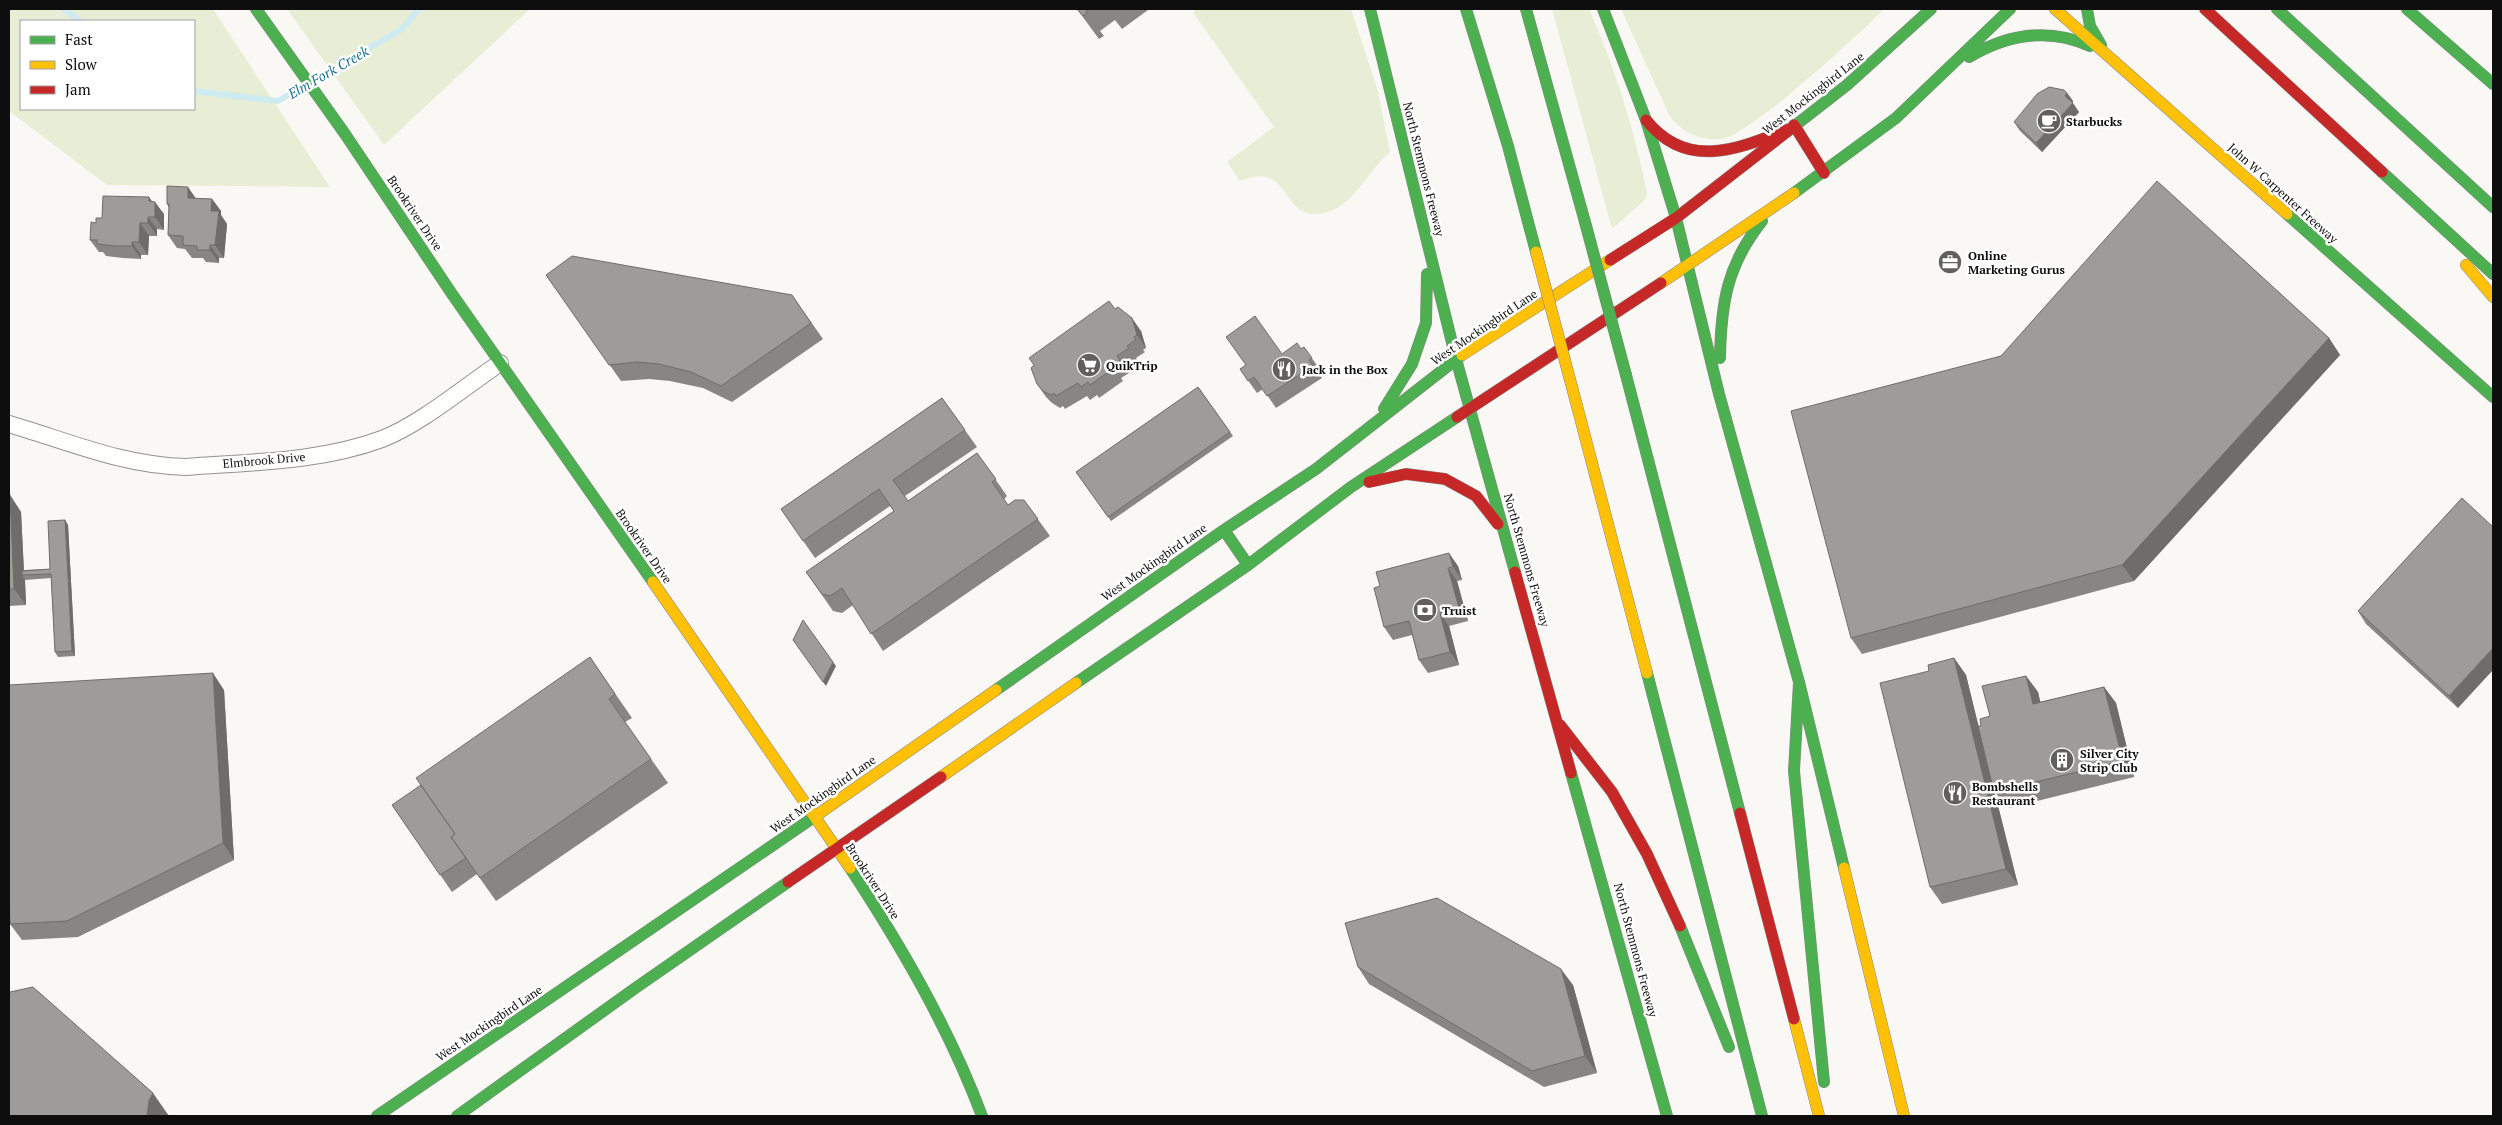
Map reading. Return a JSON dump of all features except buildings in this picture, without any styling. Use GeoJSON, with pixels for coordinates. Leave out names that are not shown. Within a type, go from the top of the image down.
{"type":"FeatureCollection","features":[{"type":"Feature","properties":{"kind":"main road","name":"North Stemmons Freeway"},"geometry":{"type":"LineString","coordinates":[[1370,9],[1456,359],[1560,725],[1667,1116]]}},
{"type":"Feature","properties":{"kind":"main road"},"geometry":{"type":"LineString","coordinates":[[1466,9],[1508,146],[1762,1116]]}},
{"type":"Feature","properties":{"kind":"main road"},"geometry":{"type":"LineString","coordinates":[[1526,9],[1626,375],[1819,1116]]}},
{"type":"Feature","properties":{"kind":"main road"},"geometry":{"type":"LineString","coordinates":[[1603,9],[1646,120],[1690,265],[1720,394],[1799,682],[1904,1116]]}},
{"type":"Feature","properties":{"kind":"main road","name":"West Mockingbird Lane"},"geometry":{"type":"LineString","coordinates":[[377,1116],[816,817],[1224,530],[1316,469],[1456,359],[1676,218],[1862,72],[1931,9]]}},
{"type":"Feature","properties":{"kind":"main road"},"geometry":{"type":"LineString","coordinates":[[457,1116],[634,989],[836,848],[1248,565],[1351,487],[1690,265],[1824,172],[1896,118],[2010,9]]}},
{"type":"Feature","properties":{"kind":"main road","name":"John W Carpenter Freeway"},"geometry":{"type":"LineString","coordinates":[[2055,9],[2493,397]]}},
{"type":"Feature","properties":{"kind":"main road"},"geometry":{"type":"LineString","coordinates":[[2086,9],[2090,26],[2108,56]]}},
{"type":"Feature","properties":{"kind":"main road"},"geometry":{"type":"LineString","coordinates":[[2205,9],[2493,274]]}},
{"type":"Feature","properties":{"kind":"main road"},"geometry":{"type":"LineString","coordinates":[[2277,9],[2493,206]]}},
{"type":"Feature","properties":{"kind":"main road"},"geometry":{"type":"LineString","coordinates":[[2407,9],[2493,84]]}},
{"type":"Feature","properties":{"kind":"main road","name":"Brookriver Drive"},"geometry":{"type":"LineString","coordinates":[[257,11],[345,134],[500,363],[816,817],[875,906],[925,992],[966,1074],[982,1116]]}},
{"type":"Feature","properties":{"kind":"main road"},"geometry":{"type":"LineString","coordinates":[[1942,75],[1975,53],[2010,39],[2037,33],[2059,34],[2085,43],[2108,56]]}},
{"type":"Feature","properties":{"kind":"main road"},"geometry":{"type":"LineString","coordinates":[[1646,120],[1662,138],[1685,148],[1710,153],[1732,150],[1792,127],[1824,172]]}},
{"type":"Feature","properties":{"kind":"main road"},"geometry":{"type":"LineString","coordinates":[[2407,195],[2493,297]]}},
{"type":"Feature","properties":{"kind":"main road"},"geometry":{"type":"LineString","coordinates":[[1720,394],[1720,311],[1730,272],[1760,224],[1780,201]]}},
{"type":"Feature","properties":{"kind":"main road"},"geometry":{"type":"LineString","coordinates":[[1380,418],[1412,364],[1426,323],[1428,286],[1424,226]]}},
{"type":"Feature","properties":{"kind":"main road"},"geometry":{"type":"LineString","coordinates":[[1351,487],[1406,474],[1445,479],[1476,496],[1504,532]]}},
{"type":"Feature","properties":{"kind":"main road"},"geometry":{"type":"LineString","coordinates":[[1224,530],[1248,565]]}},
{"type":"Feature","properties":{"kind":"main road"},"geometry":{"type":"LineString","coordinates":[[1799,682],[1794,771],[1807,923],[1828,1116]]}},
{"type":"Feature","properties":{"kind":"main road"},"geometry":{"type":"LineString","coordinates":[[1560,725],[1612,792],[1647,854],[1677,918],[1757,1116]]}},
{"type":"Feature","properties":{"kind":"street","name":"Elmbrook Drive"},"geometry":{"type":"LineString","coordinates":[[9,424],[126,460],[163,467],[186,467],[320,456],[383,438],[413,422],[500,363]]}},
{"type":"Feature","properties":{"kind":"green space"},"geometry":{"type":"Polygon","coordinates":[[[9,9],[213,9],[330,187],[107,185],[9,111],[9,9]]]}},
{"type":"Feature","properties":{"kind":"green space"},"geometry":{"type":"Polygon","coordinates":[[[287,9],[530,9],[384,145],[287,9]]]}},
{"type":"Feature","properties":{"kind":"green space"},"geometry":{"type":"Polygon","coordinates":[[[1194,9],[1351,9],[1378,91],[1390,152],[1348,200],[1327,212],[1314,214],[1303,212],[1295,206],[1276,182],[1268,177],[1256,176],[1240,181],[1227,162],[1274,127],[1194,14],[1194,9]]]}},
{"type":"Feature","properties":{"kind":"green space"},"geometry":{"type":"Polygon","coordinates":[[[1552,9],[1589,9],[1608,54],[1630,122],[1647,193],[1646,199],[1612,229],[1552,9]]]}},
{"type":"Feature","properties":{"kind":"green space"},"geometry":{"type":"Polygon","coordinates":[[[1621,9],[1884,9],[1830,60],[1779,103],[1735,134],[1721,139],[1713,139],[1698,137],[1685,131],[1669,115],[1621,9]]]}},
{"type":"Feature","properties":{"kind":"waterway","name":"Elm Fork Creek"},"geometry":{"type":"LineString","coordinates":[[64,9],[79,20]]}},
{"type":"Feature","properties":{"kind":"waterway","name":"Elm Fork Creek"},"geometry":{"type":"LineString","coordinates":[[195,91],[278,101],[402,29],[419,9]]}},
{"type":"Feature","properties":{"kind":"traffic: fast"},"geometry":{"type":"LineString","coordinates":[[256,9],[345,134],[452,294],[653,582]]}},
{"type":"Feature","properties":{"kind":"traffic: fast"},"geometry":{"type":"LineString","coordinates":[[1370,9],[1456,359],[1515,572]]}},
{"type":"Feature","properties":{"kind":"traffic: fast"},"geometry":{"type":"LineString","coordinates":[[1466,9],[1508,146],[1536,252]]}},
{"type":"Feature","properties":{"kind":"traffic: fast"},"geometry":{"type":"LineString","coordinates":[[1526,9],[1585,222]]}},
{"type":"Feature","properties":{"kind":"traffic: fast"},"geometry":{"type":"LineString","coordinates":[[1603,9],[1646,120],[1676,218]]}},
{"type":"Feature","properties":{"kind":"traffic: fast"},"geometry":{"type":"LineString","coordinates":[[1788,131],[1847,85],[1931,9]]}},
{"type":"Feature","properties":{"kind":"traffic: fast"},"geometry":{"type":"LineString","coordinates":[[1794,193],[1896,118],[2010,9]]}},
{"type":"Feature","properties":{"kind":"traffic: fast"},"geometry":{"type":"LineString","coordinates":[[2087,9],[2090,26],[2101,45]]}},
{"type":"Feature","properties":{"kind":"traffic: fast"},"geometry":{"type":"LineString","coordinates":[[2277,9],[2493,207]]}},
{"type":"Feature","properties":{"kind":"traffic: fast"},"geometry":{"type":"LineString","coordinates":[[2407,9],[2493,84]]}},
{"type":"Feature","properties":{"kind":"traffic: fast"},"geometry":{"type":"LineString","coordinates":[[1969,57],[1998,43],[2028,36],[2059,36],[2090,46]]}},
{"type":"Feature","properties":{"kind":"traffic: fast"},"geometry":{"type":"LineString","coordinates":[[2382,172],[2493,274]]}},
{"type":"Feature","properties":{"kind":"traffic: fast"},"geometry":{"type":"LineString","coordinates":[[2287,214],[2493,397]]}},
{"type":"Feature","properties":{"kind":"traffic: fast"},"geometry":{"type":"LineString","coordinates":[[1676,218],[1719,394],[1799,682],[1844,868]]}},
{"type":"Feature","properties":{"kind":"traffic: fast"},"geometry":{"type":"LineString","coordinates":[[1720,358],[1722,320],[1728,285],[1741,253],[1762,221]]}},
{"type":"Feature","properties":{"kind":"traffic: fast"},"geometry":{"type":"LineString","coordinates":[[1585,222],[1626,375]]}},
{"type":"Feature","properties":{"kind":"traffic: fast"},"geometry":{"type":"LineString","coordinates":[[1384,409],[1412,364],[1426,323],[1427,274]]}},
{"type":"Feature","properties":{"kind":"traffic: fast"},"geometry":{"type":"LineString","coordinates":[[996,690],[1224,530],[1316,469],[1462,355]]}},
{"type":"Feature","properties":{"kind":"traffic: fast"},"geometry":{"type":"LineString","coordinates":[[1626,375],[1740,813]]}},
{"type":"Feature","properties":{"kind":"traffic: fast"},"geometry":{"type":"LineString","coordinates":[[1076,683],[1248,565],[1351,487],[1457,417]]}},
{"type":"Feature","properties":{"kind":"traffic: fast"},"geometry":{"type":"LineString","coordinates":[[1224,530],[1248,565]]}},
{"type":"Feature","properties":{"kind":"traffic: fast"},"geometry":{"type":"LineString","coordinates":[[1647,673],[1762,1116]]}},
{"type":"Feature","properties":{"kind":"traffic: fast"},"geometry":{"type":"LineString","coordinates":[[1799,682],[1794,771],[1824,1082]]}},
{"type":"Feature","properties":{"kind":"traffic: fast"},"geometry":{"type":"LineString","coordinates":[[1571,773],[1667,1116]]}},
{"type":"Feature","properties":{"kind":"traffic: fast"},"geometry":{"type":"LineString","coordinates":[[377,1116],[817,815]]}},
{"type":"Feature","properties":{"kind":"traffic: fast"},"geometry":{"type":"LineString","coordinates":[[850,868],[888,927],[923,988],[955,1051],[982,1116]]}},
{"type":"Feature","properties":{"kind":"traffic: fast"},"geometry":{"type":"LineString","coordinates":[[457,1116],[634,989],[788,882]]}},
{"type":"Feature","properties":{"kind":"traffic: fast"},"geometry":{"type":"LineString","coordinates":[[1680,926],[1729,1047]]}},
{"type":"Feature","properties":{"kind":"traffic: slow"},"geometry":{"type":"LineString","coordinates":[[2055,9],[2287,214]]}},
{"type":"Feature","properties":{"kind":"traffic: slow"},"geometry":{"type":"LineString","coordinates":[[1661,283],[1794,193]]}},
{"type":"Feature","properties":{"kind":"traffic: slow"},"geometry":{"type":"LineString","coordinates":[[1536,252],[1577,406]]}},
{"type":"Feature","properties":{"kind":"traffic: slow"},"geometry":{"type":"LineString","coordinates":[[1462,355],[1610,260]]}},
{"type":"Feature","properties":{"kind":"traffic: slow"},"geometry":{"type":"LineString","coordinates":[[2466,265],[2493,297]]}},
{"type":"Feature","properties":{"kind":"traffic: slow"},"geometry":{"type":"LineString","coordinates":[[1577,406],[1647,673]]}},
{"type":"Feature","properties":{"kind":"traffic: slow"},"geometry":{"type":"LineString","coordinates":[[653,582],[850,868]]}},
{"type":"Feature","properties":{"kind":"traffic: slow"},"geometry":{"type":"LineString","coordinates":[[941,777],[1076,683]]}},
{"type":"Feature","properties":{"kind":"traffic: slow"},"geometry":{"type":"LineString","coordinates":[[817,815],[996,690]]}},
{"type":"Feature","properties":{"kind":"traffic: slow"},"geometry":{"type":"LineString","coordinates":[[1844,868],[1904,1116]]}},
{"type":"Feature","properties":{"kind":"traffic: slow"},"geometry":{"type":"LineString","coordinates":[[1794,1019],[1819,1116]]}},
{"type":"Feature","properties":{"kind":"traffic: jam"},"geometry":{"type":"LineString","coordinates":[[2205,9],[2382,172]]}},
{"type":"Feature","properties":{"kind":"traffic: jam"},"geometry":{"type":"LineString","coordinates":[[1646,120],[1662,136],[1678,146],[1696,151],[1732,148],[1789,129]]}},
{"type":"Feature","properties":{"kind":"traffic: jam"},"geometry":{"type":"LineString","coordinates":[[1794,125],[1824,173]]}},
{"type":"Feature","properties":{"kind":"traffic: jam"},"geometry":{"type":"LineString","coordinates":[[1610,260],[1676,218],[1788,131]]}},
{"type":"Feature","properties":{"kind":"traffic: jam"},"geometry":{"type":"LineString","coordinates":[[1457,417],[1661,283]]}},
{"type":"Feature","properties":{"kind":"traffic: jam"},"geometry":{"type":"LineString","coordinates":[[1369,482],[1406,474],[1445,479],[1476,496],[1498,524]]}},
{"type":"Feature","properties":{"kind":"traffic: jam"},"geometry":{"type":"LineString","coordinates":[[1515,572],[1571,773]]}},
{"type":"Feature","properties":{"kind":"traffic: jam"},"geometry":{"type":"LineString","coordinates":[[1560,725],[1612,792],[1647,854],[1680,926]]}},
{"type":"Feature","properties":{"kind":"traffic: jam"},"geometry":{"type":"LineString","coordinates":[[788,882],[941,777]]}},
{"type":"Feature","properties":{"kind":"traffic: jam"},"geometry":{"type":"LineString","coordinates":[[1740,813],[1794,1019]]}},
{"type":"Feature","properties":{"kind":"place","name":"Starbucks"},"geometry":{"type":"Point","coordinates":[2049,121]}},
{"type":"Feature","properties":{"kind":"place","name":"Online Marketing Gurus"},"geometry":{"type":"Point","coordinates":[1950,262]}},
{"type":"Feature","properties":{"kind":"place","name":"QuikTrip"},"geometry":{"type":"Point","coordinates":[1089,365]}},
{"type":"Feature","properties":{"kind":"place","name":"Jack in the Box"},"geometry":{"type":"Point","coordinates":[1284,369]}},
{"type":"Feature","properties":{"kind":"place","name":"Truist"},"geometry":{"type":"Point","coordinates":[1425,610]}},
{"type":"Feature","properties":{"kind":"place","name":"Silver City Strip Club"},"geometry":{"type":"Point","coordinates":[2062,760]}},
{"type":"Feature","properties":{"kind":"place","name":"Bombshells Restaurant"},"geometry":{"type":"Point","coordinates":[1955,793]}}]}
